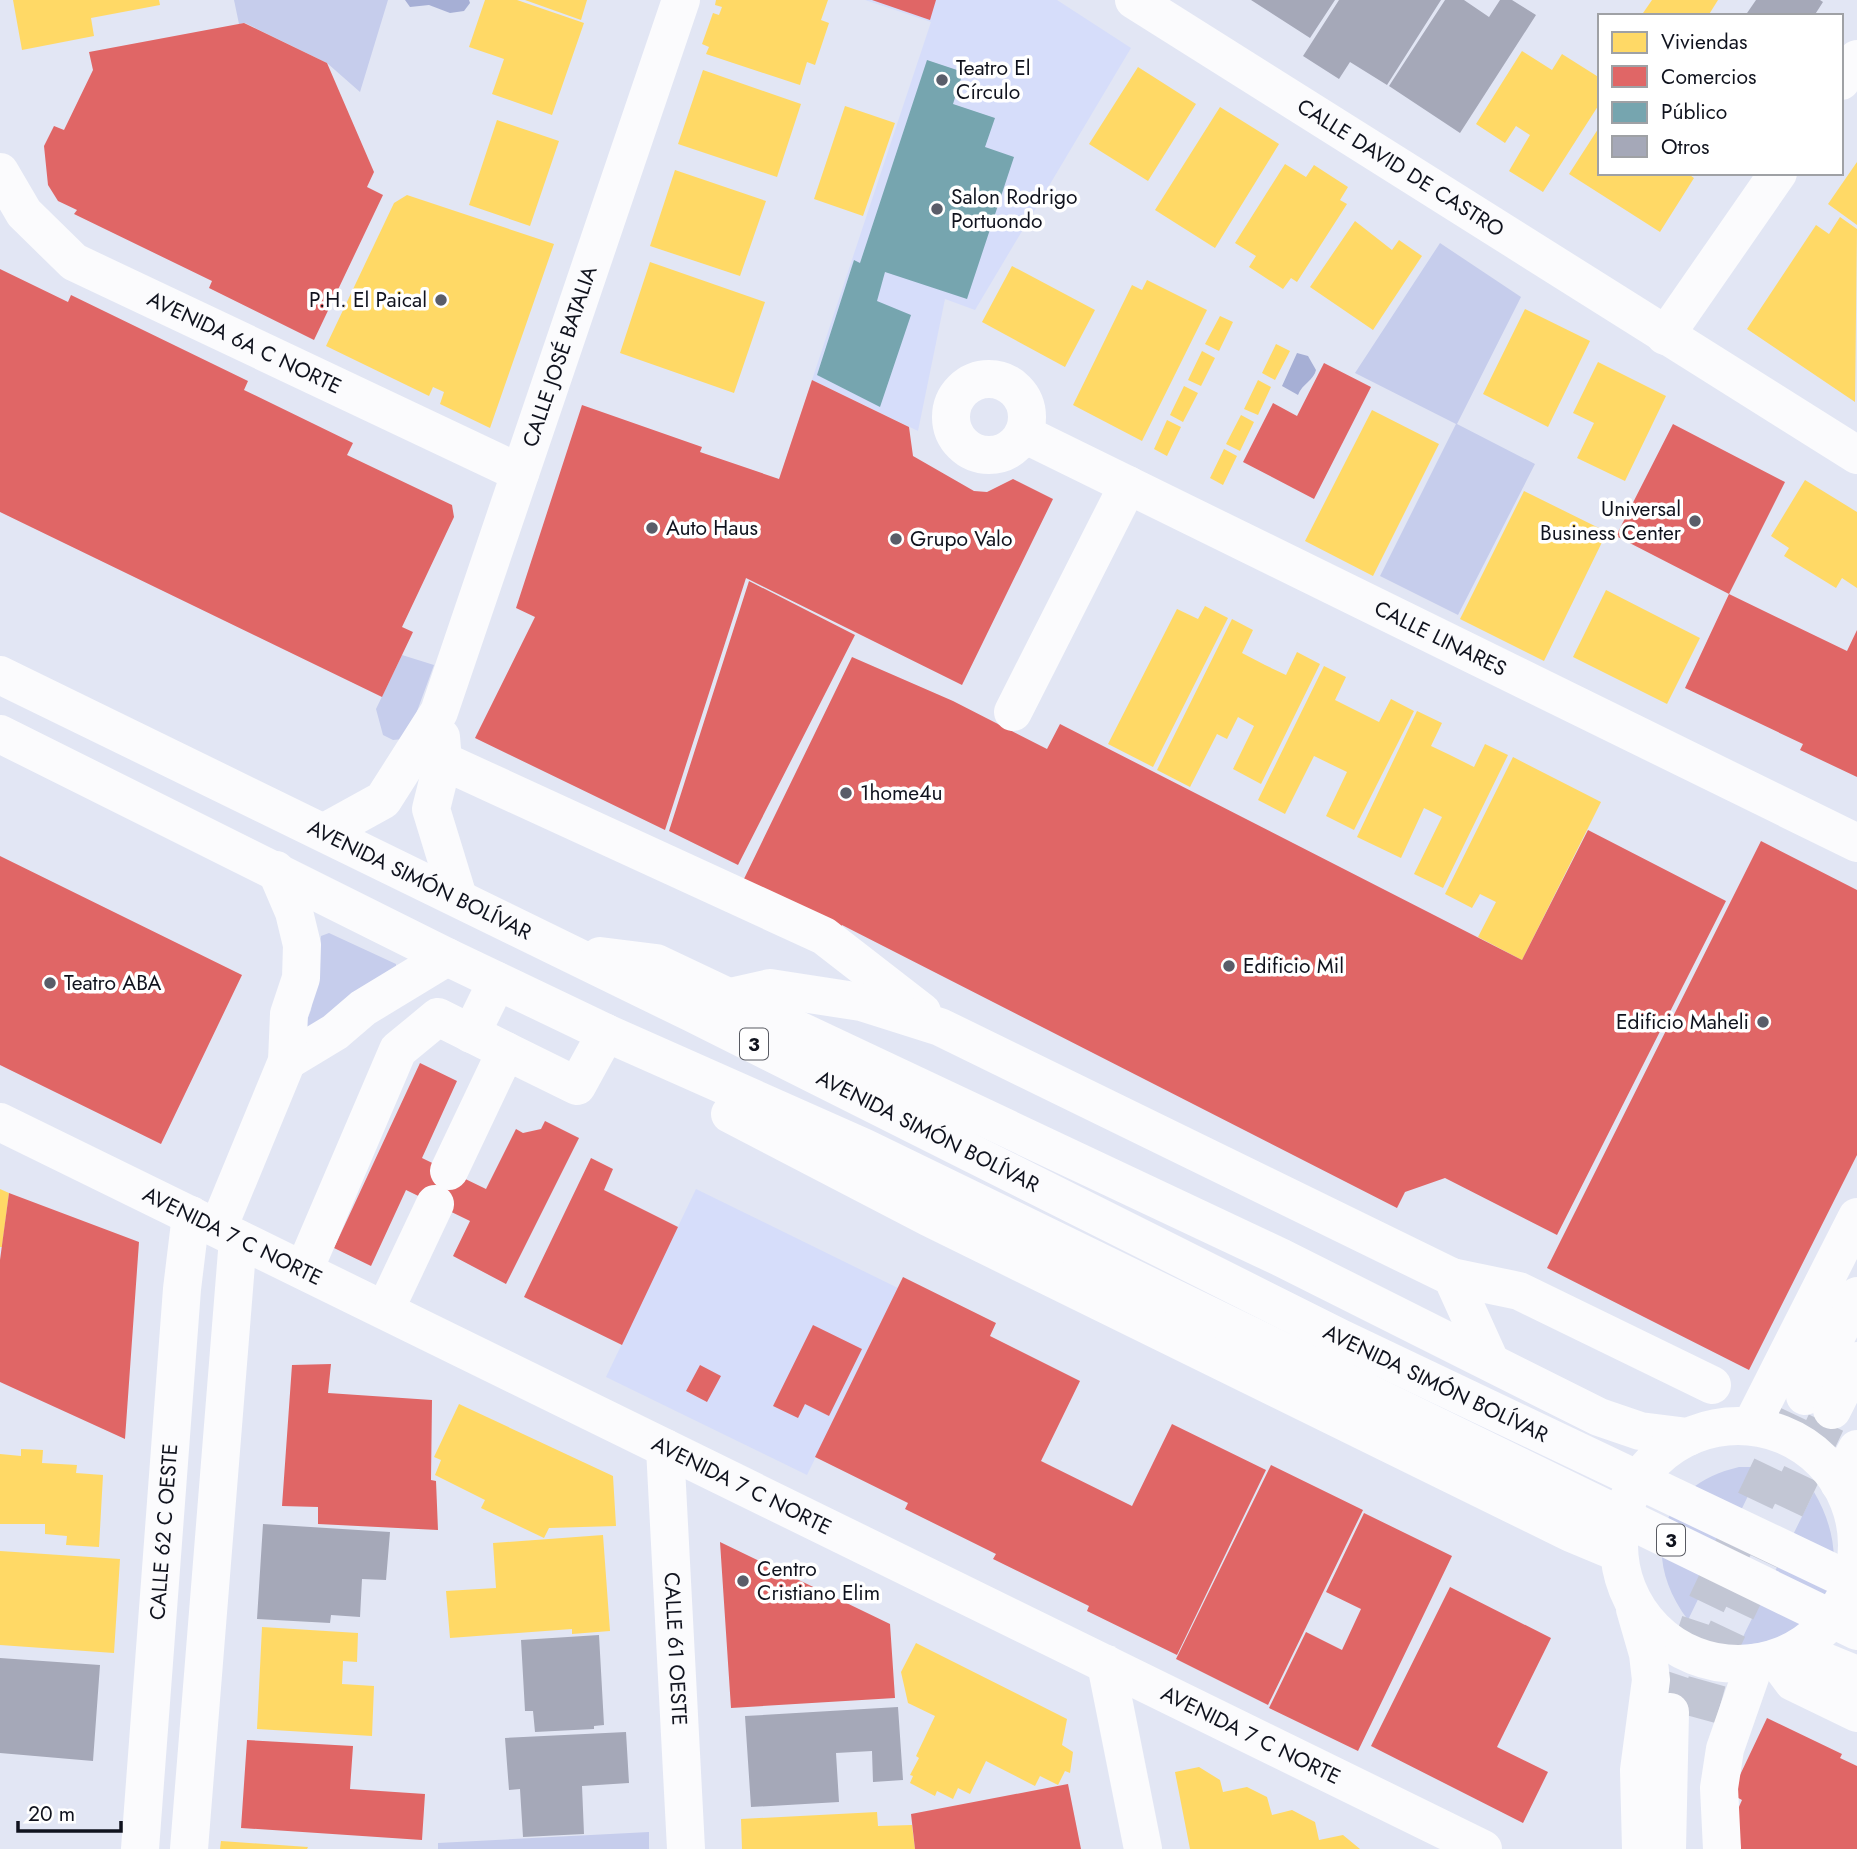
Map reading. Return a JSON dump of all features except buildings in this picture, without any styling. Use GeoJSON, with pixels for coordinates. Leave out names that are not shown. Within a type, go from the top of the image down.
{"type":"FeatureCollection","features":[{"type":"Feature","properties":{"kind":"main road","name":"CALLE JOSÉ BATALIA"},"geometry":{"type":"LineString","coordinates":[[325,832],[383,800],[439,712],[681,0]]}},
{"type":"Feature","properties":{"kind":"main road","name":"CALLE DAVID DE CASTRO"},"geometry":{"type":"LineString","coordinates":[[1134,0],[1665,336]]}},
{"type":"Feature","properties":{"kind":"main road"},"geometry":{"type":"LineString","coordinates":[[1843,78],[1857,59]]}},
{"type":"Feature","properties":{"kind":"main road","name":"AVENIDA 6A C NORTE"},"geometry":{"type":"LineString","coordinates":[[0,172],[24,213],[74,262],[520,473]]}},
{"type":"Feature","properties":{"kind":"main road"},"geometry":{"type":"LineString","coordinates":[[1776,175],[1665,336],[1857,455]]}},
{"type":"Feature","properties":{"kind":"main road","name":"CALLE LINARES"},"geometry":{"type":"LineString","coordinates":[[1024,434],[1857,842]]}},
{"type":"Feature","properties":{"kind":"main road"},"geometry":{"type":"LineString","coordinates":[[1013,712],[1128,485]]}},
{"type":"Feature","properties":{"kind":"main road","name":"AVENIDA SIMÓN BOLÍVAR"},"geometry":{"type":"LineString","coordinates":[[0,675],[572,953],[1315,1326],[1496,1433],[1857,1631]]}},
{"type":"Feature","properties":{"kind":"main road","name":"CALLE JOSÉ BATALIA"},"geometry":{"type":"LineString","coordinates":[[439,712],[443,761],[431,809],[458,897]]}},
{"type":"Feature","properties":{"kind":"main road","name":"AVENIDA SIMÓN BOLÍVAR"},"geometry":{"type":"LineString","coordinates":[[0,734],[447,957],[606,1033],[863,1147],[1307,1365],[1496,1433],[1857,1584]]}},
{"type":"Feature","properties":{"kind":"main road"},"geometry":{"type":"LineString","coordinates":[[443,761],[824,936],[940,1027]]}},
{"type":"Feature","properties":{"kind":"main road","name":"CALLE 62 C OESTE"},"geometry":{"type":"LineString","coordinates":[[140,1849],[181,1289],[216,1227],[287,1061],[289,1014],[301,978],[302,945],[294,912],[276,870]]}},
{"type":"Feature","properties":{"kind":"main road"},"geometry":{"type":"LineString","coordinates":[[572,953],[656,963],[1282,1258],[1600,1417],[1640,1431],[1688,1437]]}},
{"type":"Feature","properties":{"kind":"main road"},"geometry":{"type":"LineString","coordinates":[[287,1061],[335,1032],[363,1008],[447,957]]}},
{"type":"Feature","properties":{"kind":"main road"},"geometry":{"type":"LineString","coordinates":[[471,1034],[497,981]]}},
{"type":"Feature","properties":{"kind":"main road"},"geometry":{"type":"LineString","coordinates":[[726,998],[769,988],[861,1002],[940,1027],[1452,1277],[1520,1291],[1712,1385]]}},
{"type":"Feature","properties":{"kind":"main road"},"geometry":{"type":"LineString","coordinates":[[304,1270],[398,1049],[438,1017],[577,1086],[606,1033]]}},
{"type":"Feature","properties":{"kind":"main road"},"geometry":{"type":"LineString","coordinates":[[385,1310],[506,1051]]}},
{"type":"Feature","properties":{"kind":"main road"},"geometry":{"type":"LineString","coordinates":[[650,1052],[707,1101],[928,1217],[1571,1533],[1619,1553]]}},
{"type":"Feature","properties":{"kind":"main road","name":"AVENIDA 7 C NORTE"},"geometry":{"type":"LineString","coordinates":[[0,1122],[1483,1849]]}},
{"type":"Feature","properties":{"kind":"main road"},"geometry":{"type":"LineString","coordinates":[[1751,1426],[1857,1217]]}},
{"type":"Feature","properties":{"kind":"main road","name":"CALLE 62 C OESTE"},"geometry":{"type":"LineString","coordinates":[[189,1849],[216,1227]]}},
{"type":"Feature","properties":{"kind":"main road"},"geometry":{"type":"LineString","coordinates":[[1452,1277],[1490,1361]]}},
{"type":"Feature","properties":{"kind":"main road"},"geometry":{"type":"LineString","coordinates":[[1857,1296],[1818,1403],[1857,1361]]}},
{"type":"Feature","properties":{"kind":"main road"},"geometry":{"type":"LineString","coordinates":[[1474,1485],[1522,1467],[1533,1452],[1540,1433],[1540,1408],[1536,1392],[1528,1381]]}},
{"type":"Feature","properties":{"kind":"main road"},"geometry":{"type":"LineString","coordinates":[[1641,1849],[1639,1770],[1651,1680],[1648,1654],[1619,1553],[1622,1517],[1636,1484],[1658,1457],[1688,1437],[1719,1427],[1751,1426],[1785,1436],[1815,1455],[1849,1502]]}},
{"type":"Feature","properties":{"kind":"main road","name":"CALLE 61 OESTE"},"geometry":{"type":"LineString","coordinates":[[666,1448],[686,1849]]}},
{"type":"Feature","properties":{"kind":"main road"},"geometry":{"type":"LineString","coordinates":[[1722,1849],[1719,1788],[1725,1749],[1776,1657],[1831,1620],[1852,1579],[1856,1533],[1849,1502],[1857,1449]]}},
{"type":"Feature","properties":{"kind":"main road"},"geometry":{"type":"LineString","coordinates":[[1631,1597],[1656,1632],[1692,1655],[1712,1662],[1776,1657],[1857,1675]]}},
{"type":"Feature","properties":{"kind":"main road"},"geometry":{"type":"LineString","coordinates":[[1776,1657],[1793,1682],[1857,1713]]}},
{"type":"Feature","properties":{"kind":"main road"},"geometry":{"type":"LineString","coordinates":[[1107,1664],[1143,1849]]}},
{"type":"Feature","properties":{"kind":"main road"},"geometry":{"type":"LineString","coordinates":[[1667,1849],[1683,1715],[1694,1849]]}},
{"type":"Feature","properties":{"kind":"shaded area"},"geometry":{"type":"Polygon","coordinates":[[[234,0],[388,0],[360,92],[327,63],[245,23],[239,24],[234,0]]]}},
{"type":"Feature","properties":{"kind":"shaded area"},"geometry":{"type":"Polygon","coordinates":[[[405,0],[469,0],[470,3],[464,11],[450,13],[429,5],[410,7],[405,0]]]}},
{"type":"Feature","properties":{"kind":"shaded area"},"geometry":{"type":"Polygon","coordinates":[[[865,0],[1057,0],[1131,48],[975,310],[945,299],[918,431],[812,380],[931,22],[865,0]]]}},
{"type":"Feature","properties":{"kind":"shaded area"},"geometry":{"type":"Polygon","coordinates":[[[1440,243],[1521,297],[1457,424],[1535,464],[1458,615],[1380,576],[1456,424],[1355,373],[1440,243]]]}},
{"type":"Feature","properties":{"kind":"shaded area"},"geometry":{"type":"Polygon","coordinates":[[[1297,353],[1308,356],[1316,370],[1298,395],[1282,386],[1297,353]]]}},
{"type":"Feature","properties":{"kind":"shaded area"},"geometry":{"type":"Polygon","coordinates":[[[402,655],[434,665],[412,725],[403,739],[393,740],[383,735],[376,709],[402,655]]]}},
{"type":"Feature","properties":{"kind":"shaded area"},"geometry":{"type":"Polygon","coordinates":[[[329,933],[396,964],[396,970],[305,1035],[302,1033],[311,1010],[321,936],[329,933]]]}},
{"type":"Feature","properties":{"kind":"shaded area"},"geometry":{"type":"Polygon","coordinates":[[[696,1189],[898,1288],[807,1475],[606,1377],[696,1189]]]}},
{"type":"Feature","properties":{"kind":"shaded area"},"geometry":{"type":"Polygon","coordinates":[[[1739,1467],[1762,1467],[1688,1620],[1673,1596],[1664,1572],[1662,1548],[1665,1527],[1675,1507],[1690,1490],[1712,1476],[1739,1467]]]}},
{"type":"Feature","properties":{"kind":"shaded area"},"geometry":{"type":"Polygon","coordinates":[[[1814,1492],[1827,1519],[1833,1546],[1833,1572],[1826,1595],[1814,1615],[1795,1630],[1770,1641],[1739,1645],[1814,1492]]]}},
{"type":"Feature","properties":{"kind":"shaded area"},"geometry":{"type":"Polygon","coordinates":[[[649,1832],[649,1849],[438,1849],[438,1843],[649,1832]]]}},
{"type":"Feature","properties":{"kind":"tunnel"},"geometry":{"type":"LineString","coordinates":[[1670,1712],[1706,1605],[1805,1396]]}},
{"type":"Feature","properties":{"kind":"tunnel"},"geometry":{"type":"LineString","coordinates":[[1697,1718],[1713,1660],[1832,1410]]}},
{"type":"Feature","properties":{"kind":"place","name":"Teatro El Círculo"},"geometry":{"type":"Point","coordinates":[942,80]}},
{"type":"Feature","properties":{"kind":"place","name":"Salon Rodrigo Portuondo"},"geometry":{"type":"Point","coordinates":[937,209]}},
{"type":"Feature","properties":{"kind":"place","name":"P.H. El Paical"},"geometry":{"type":"Point","coordinates":[441,300]}},
{"type":"Feature","properties":{"kind":"place","name":"Universal Business Center"},"geometry":{"type":"Point","coordinates":[1695,521]}},
{"type":"Feature","properties":{"kind":"place","name":"Auto Haus"},"geometry":{"type":"Point","coordinates":[652,528]}},
{"type":"Feature","properties":{"kind":"place","name":"Grupo Valo"},"geometry":{"type":"Point","coordinates":[896,539]}},
{"type":"Feature","properties":{"kind":"place","name":"1home4u"},"geometry":{"type":"Point","coordinates":[846,793]}},
{"type":"Feature","properties":{"kind":"place","name":"Edificio Mil"},"geometry":{"type":"Point","coordinates":[1229,966]}},
{"type":"Feature","properties":{"kind":"place","name":"Teatro ABA"},"geometry":{"type":"Point","coordinates":[50,983]}},
{"type":"Feature","properties":{"kind":"place","name":"Edificio Maheli"},"geometry":{"type":"Point","coordinates":[1763,1022]}},
{"type":"Feature","properties":{"kind":"place","name":"Centro Cristiano Elim"},"geometry":{"type":"Point","coordinates":[743,1581]}}]}
